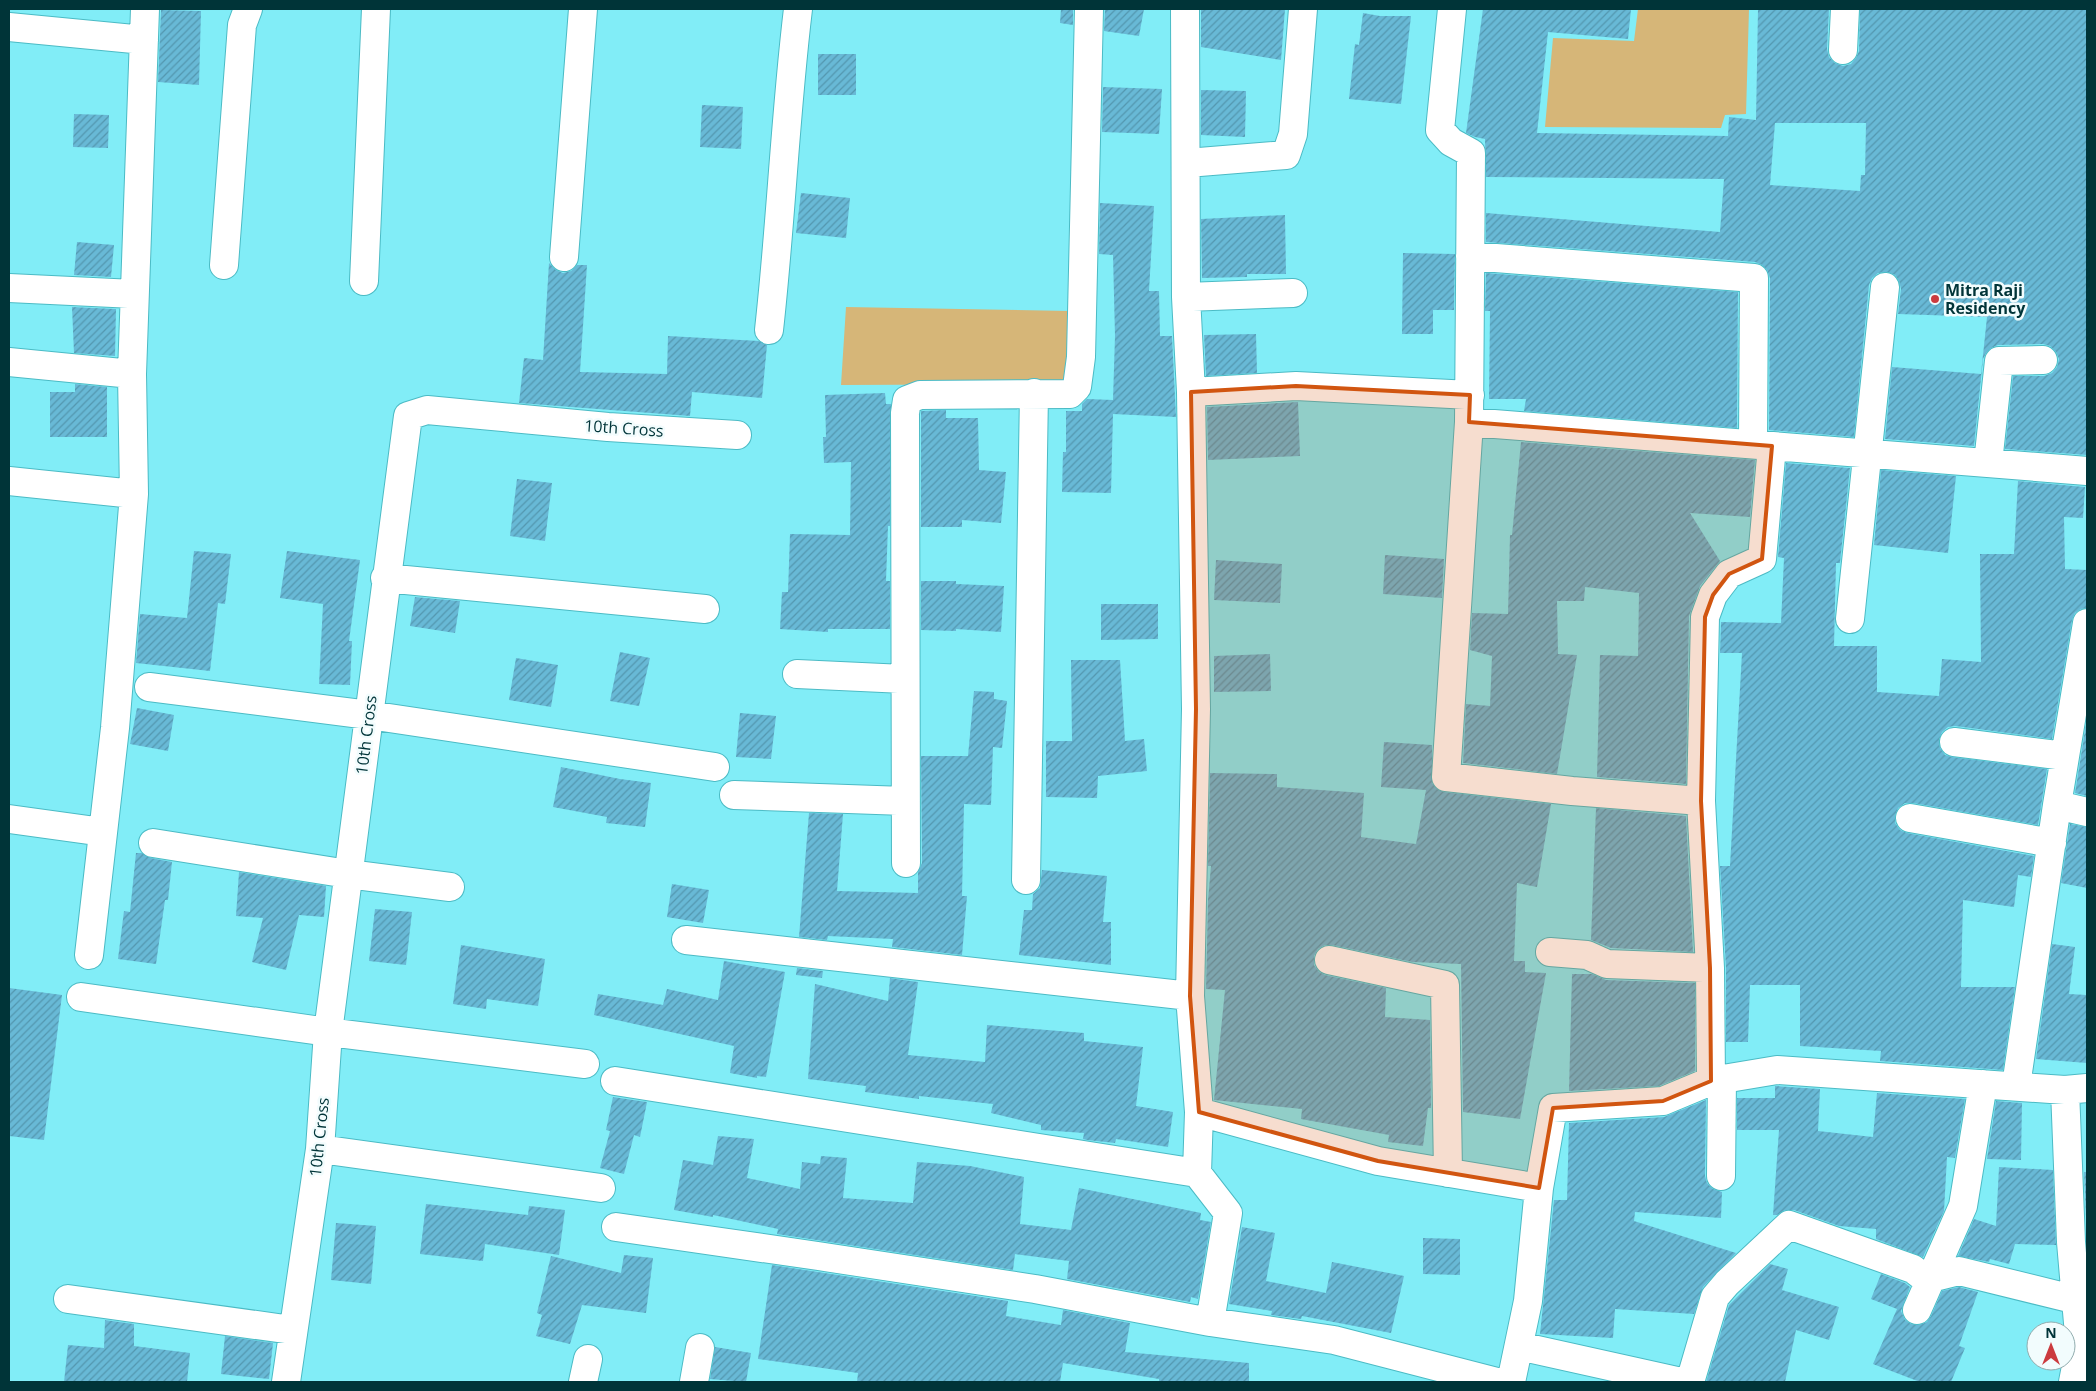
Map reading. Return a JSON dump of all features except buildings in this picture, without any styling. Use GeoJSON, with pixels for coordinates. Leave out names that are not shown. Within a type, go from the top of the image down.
{"type":"FeatureCollection","features":[{"type":"Feature","properties":{"kind":"street"},"geometry":{"type":"LineString","coordinates":[[89,955],[115,728],[134,494],[132,374],[145,9]]}},
{"type":"Feature","properties":{"kind":"street"},"geometry":{"type":"LineString","coordinates":[[224,265],[242,25],[248,9]]}},
{"type":"Feature","properties":{"kind":"street"},"geometry":{"type":"LineString","coordinates":[[364,281],[376,9]]}},
{"type":"Feature","properties":{"kind":"street"},"geometry":{"type":"LineString","coordinates":[[564,257],[583,9]]}},
{"type":"Feature","properties":{"kind":"street"},"geometry":{"type":"LineString","coordinates":[[768,330],[778,253],[789,88],[798,9]]}},
{"type":"Feature","properties":{"kind":"street"},"geometry":{"type":"LineString","coordinates":[[906,863],[904,679],[905,413],[907,400],[920,396],[1070,394],[1077,387],[1081,357],[1089,9]]}},
{"type":"Feature","properties":{"kind":"street"},"geometry":{"type":"LineString","coordinates":[[1185,9],[1186,297],[1191,392],[1196,709],[1190,996],[1199,1112],[1197,1173],[1228,1213],[1210,1322]]}},
{"type":"Feature","properties":{"kind":"street"},"geometry":{"type":"LineString","coordinates":[[1187,162],[1286,155],[1293,134],[1303,9]]}},
{"type":"Feature","properties":{"kind":"street"},"geometry":{"type":"LineString","coordinates":[[1452,9],[1440,130],[1451,142],[1472,153],[1469,408],[1446,777],[1572,791],[1701,801]]}},
{"type":"Feature","properties":{"kind":"street"},"geometry":{"type":"LineString","coordinates":[[1843,50],[1845,9]]}},
{"type":"Feature","properties":{"kind":"street"},"geometry":{"type":"LineString","coordinates":[[9,27],[144,40]]}},
{"type":"Feature","properties":{"kind":"street"},"geometry":{"type":"LineString","coordinates":[[1470,256],[1754,278],[1763,445],[1762,559],[1729,574],[1713,595],[1705,618],[1701,801],[1721,1176]]}},
{"type":"Feature","properties":{"kind":"street"},"geometry":{"type":"LineString","coordinates":[[1850,619],[1885,287]]}},
{"type":"Feature","properties":{"kind":"street"},"geometry":{"type":"LineString","coordinates":[[9,288],[134,294]]}},
{"type":"Feature","properties":{"kind":"street"},"geometry":{"type":"LineString","coordinates":[[1186,297],[1293,293]]}},
{"type":"Feature","properties":{"kind":"street"},"geometry":{"type":"LineString","coordinates":[[1988,464],[1999,361],[2043,360]]}},
{"type":"Feature","properties":{"kind":"street"},"geometry":{"type":"LineString","coordinates":[[9,362],[132,374]]}},
{"type":"Feature","properties":{"kind":"street"},"geometry":{"type":"LineString","coordinates":[[1191,392],[1296,386],[1763,445],[1868,455],[2087,471]]}},
{"type":"Feature","properties":{"kind":"street"},"geometry":{"type":"LineString","coordinates":[[1026,880],[1034,393]]}},
{"type":"Feature","properties":{"kind":"street","name":"10th Cross"},"geometry":{"type":"LineString","coordinates":[[286,1382],[292,1330],[320,1148],[328,1032],[385,578],[408,416],[428,410],[608,427],[737,435]]}},
{"type":"Feature","properties":{"kind":"street"},"geometry":{"type":"LineString","coordinates":[[9,481],[134,494]]}},
{"type":"Feature","properties":{"kind":"street"},"geometry":{"type":"LineString","coordinates":[[385,578],[705,609]]}},
{"type":"Feature","properties":{"kind":"street"},"geometry":{"type":"LineString","coordinates":[[2016,1086],[2057,805],[2087,623]]}},
{"type":"Feature","properties":{"kind":"street"},"geometry":{"type":"LineString","coordinates":[[797,674],[904,679]]}},
{"type":"Feature","properties":{"kind":"street"},"geometry":{"type":"LineString","coordinates":[[149,687],[369,715],[715,766]]}},
{"type":"Feature","properties":{"kind":"street"},"geometry":{"type":"LineString","coordinates":[[1954,742],[2065,756]]}},
{"type":"Feature","properties":{"kind":"street"},"geometry":{"type":"LineString","coordinates":[[734,795],[905,801]]}},
{"type":"Feature","properties":{"kind":"street"},"geometry":{"type":"LineString","coordinates":[[2057,805],[2087,812]]}},
{"type":"Feature","properties":{"kind":"street"},"geometry":{"type":"LineString","coordinates":[[1910,818],[2052,843]]}},
{"type":"Feature","properties":{"kind":"street"},"geometry":{"type":"LineString","coordinates":[[9,819],[103,832]]}},
{"type":"Feature","properties":{"kind":"street"},"geometry":{"type":"LineString","coordinates":[[153,843],[348,874],[450,887]]}},
{"type":"Feature","properties":{"kind":"street"},"geometry":{"type":"LineString","coordinates":[[686,940],[1190,996]]}},
{"type":"Feature","properties":{"kind":"street"},"geometry":{"type":"LineString","coordinates":[[1550,952],[1587,955],[1607,964],[1710,968]]}},
{"type":"Feature","properties":{"kind":"street"},"geometry":{"type":"LineString","coordinates":[[1329,960],[1445,985],[1448,1173]]}},
{"type":"Feature","properties":{"kind":"street"},"geometry":{"type":"LineString","coordinates":[[81,997],[328,1032],[585,1064]]}},
{"type":"Feature","properties":{"kind":"street"},"geometry":{"type":"LineString","coordinates":[[1511,1382],[1528,1302],[1539,1188],[1553,1108],[1662,1101],[1716,1079],[1777,1070],[2076,1089],[2079,1187],[2071,1242],[2080,1346],[2073,1382]]}},
{"type":"Feature","properties":{"kind":"street"},"geometry":{"type":"LineString","coordinates":[[615,1080],[1197,1173]]}},
{"type":"Feature","properties":{"kind":"street"},"geometry":{"type":"LineString","coordinates":[[1917,1310],[1963,1206],[1983,1084]]}},
{"type":"Feature","properties":{"kind":"street"},"geometry":{"type":"LineString","coordinates":[[1199,1112],[1378,1160],[1539,1188]]}},
{"type":"Feature","properties":{"kind":"street"},"geometry":{"type":"LineString","coordinates":[[320,1148],[601,1188]]}},
{"type":"Feature","properties":{"kind":"street"},"geometry":{"type":"LineString","coordinates":[[1690,1382],[1715,1297],[1727,1283],[1789,1225],[1913,1269],[1922,1276],[1931,1278],[1959,1271],[2077,1300]]}},
{"type":"Feature","properties":{"kind":"street"},"geometry":{"type":"LineString","coordinates":[[616,1228],[818,1256],[1035,1290],[1210,1322],[1334,1340],[1497,1382]]}},
{"type":"Feature","properties":{"kind":"street"},"geometry":{"type":"LineString","coordinates":[[68,1299],[292,1330]]}},
{"type":"Feature","properties":{"kind":"street"},"geometry":{"type":"LineString","coordinates":[[1519,1346],[1681,1382]]}},
{"type":"Feature","properties":{"kind":"street"},"geometry":{"type":"LineString","coordinates":[[694,1382],[700,1348]]}},
{"type":"Feature","properties":{"kind":"highlighted area"},"geometry":{"type":"Polygon","coordinates":[[[1296,386],[1470,395],[1469,422],[1772,446],[1762,559],[1729,574],[1713,595],[1705,617],[1701,801],[1710,968],[1711,1081],[1663,1101],[1553,1108],[1539,1188],[1378,1161],[1199,1112],[1190,996],[1196,709],[1191,392],[1296,386]]]}},
{"type":"Feature","properties":{"kind":"shaded area"},"geometry":{"type":"Polygon","coordinates":[[[1638,9],[1749,9],[1746,114],[1725,115],[1721,128],[1545,127],[1553,38],[1634,41],[1638,9]]]}},
{"type":"Feature","properties":{"kind":"shaded area"},"geometry":{"type":"Polygon","coordinates":[[[846,307],[1070,311],[1071,384],[841,385],[846,307]]]}},
{"type":"Feature","properties":{"kind":"place","name":"Mitra Raji Residency"},"geometry":{"type":"Point","coordinates":[1935,299]}}]}
